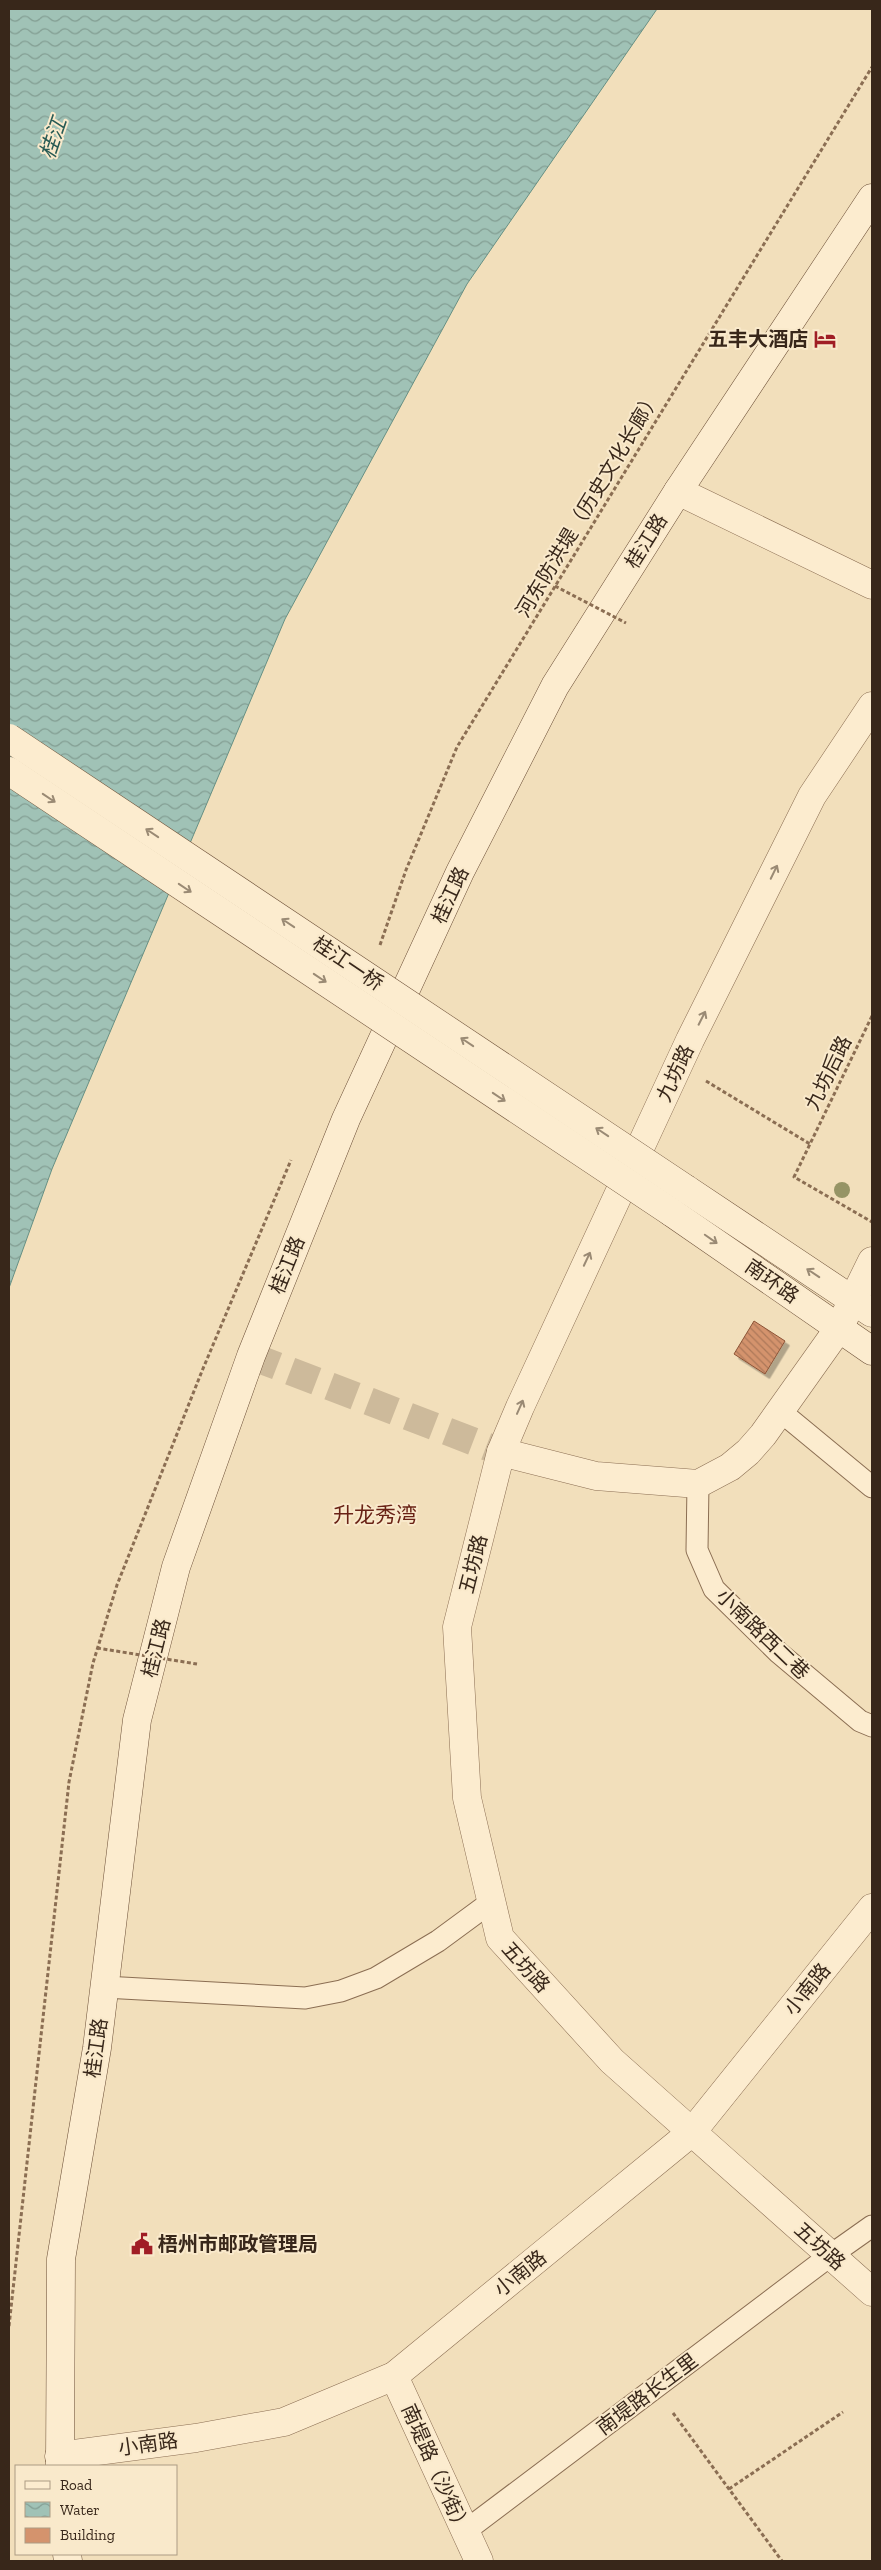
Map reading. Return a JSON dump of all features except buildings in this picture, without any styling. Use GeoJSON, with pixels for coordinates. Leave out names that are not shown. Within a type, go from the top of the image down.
{"type":"FeatureCollection","features":[{"type":"Feature","properties":{"kind":"street","name":"桂江路"},"geometry":{"type":"LineString","coordinates":[[60,2461],[61,2259],[97,2048],[137,1720],[176,1567],[251,1356],[346,1119],[460,872],[555,686],[678,491],[872,198]]}},
{"type":"Feature","properties":{"kind":"street"},"geometry":{"type":"LineString","coordinates":[[678,491],[872,585]]}},
{"type":"Feature","properties":{"kind":"street","name":"九坊路"},"geometry":{"type":"LineString","coordinates":[[501,1452],[605,1221],[679,1064],[812,796],[872,706]]}},
{"type":"Feature","properties":{"kind":"street","name":"桂江一桥"},"geometry":{"type":"LineString","coordinates":[[9,738],[686,1188]]}},
{"type":"Feature","properties":{"kind":"street","name":"桂江一桥"},"geometry":{"type":"LineString","coordinates":[[9,771],[671,1212]]}},
{"type":"Feature","properties":{"kind":"street","name":"南环路"},"geometry":{"type":"LineString","coordinates":[[686,1188],[863,1307]]}},
{"type":"Feature","properties":{"kind":"street","name":"南环路"},"geometry":{"type":"LineString","coordinates":[[671,1212],[872,1351]]}},
{"type":"Feature","properties":{"kind":"street"},"geometry":{"type":"LineString","coordinates":[[501,1452],[596,1476],[698,1484],[730,1467],[748,1452],[780,1411],[839,1328],[863,1307],[872,1261]]}},
{"type":"Feature","properties":{"kind":"street","name":"五坊路"},"geometry":{"type":"LineString","coordinates":[[501,1452],[457,1626],[467,1798],[500,1938],[612,2061],[872,2292]]}},
{"type":"Feature","properties":{"kind":"street","name":"小南路"},"geometry":{"type":"LineString","coordinates":[[60,2461],[284,2422],[394,2376],[692,2132],[872,1908]]}},
{"type":"Feature","properties":{"kind":"street","name":"南堤路（沙街）"},"geometry":{"type":"LineString","coordinates":[[394,2376],[464,2532],[479,2561]]}},
{"type":"Feature","properties":{"kind":"lane"},"geometry":{"type":"LineString","coordinates":[[780,1411],[872,1487]]}},
{"type":"Feature","properties":{"kind":"lane","name":"小南路西二巷"},"geometry":{"type":"LineString","coordinates":[[698,1484],[697,1550],[714,1589],[779,1653],[860,1721],[872,1726]]}},
{"type":"Feature","properties":{"kind":"lane"},"geometry":{"type":"LineString","coordinates":[[104,1987],[305,1998],[341,1991],[376,1978],[438,1941],[491,1902]]}},
{"type":"Feature","properties":{"kind":"lane","name":"南堤路长生里"},"geometry":{"type":"LineString","coordinates":[[464,2532],[872,2226]]}},
{"type":"Feature","properties":{"kind":"path","name":"河东防洪堤（历史文化长廊）"},"geometry":{"type":"LineString","coordinates":[[369,977],[406,870],[458,747],[872,67]]}},
{"type":"Feature","properties":{"kind":"path"},"geometry":{"type":"LineString","coordinates":[[555,586],[626,623]]}},
{"type":"Feature","properties":{"kind":"path","name":"九坊后路"},"geometry":{"type":"LineString","coordinates":[[872,1016],[794,1177],[872,1222]]}},
{"type":"Feature","properties":{"kind":"path"},"geometry":{"type":"LineString","coordinates":[[679,1064],[810,1144]]}},
{"type":"Feature","properties":{"kind":"path"},"geometry":{"type":"LineString","coordinates":[[97,1648],[197,1664]]}},
{"type":"Feature","properties":{"kind":"path"},"geometry":{"type":"LineString","coordinates":[[655,2388],[782,2561]]}},
{"type":"Feature","properties":{"kind":"path"},"geometry":{"type":"LineString","coordinates":[[729,2489],[843,2412]]}},
{"type":"Feature","properties":{"kind":"water","name":"桂江"},"geometry":{"type":"Polygon","coordinates":[[[9,9],[657,9],[467,284],[285,619],[52,1169],[9,1288],[9,9]]]}},
{"type":"Feature","properties":{"kind":"tunnel"},"geometry":{"type":"LineString","coordinates":[[251,1356],[501,1452]]}},
{"type":"Feature","properties":{"kind":"place","name":"五丰大酒店"},"geometry":{"type":"Point","coordinates":[825,339]}},
{"type":"Feature","properties":{"kind":"place","name":"梧州市邮政管理局"},"geometry":{"type":"Point","coordinates":[142,2244]}},
{"type":"Feature","properties":{"kind":"district","name":"升龙秀湾"},"geometry":{"type":"Point","coordinates":[375,1514]}}]}
